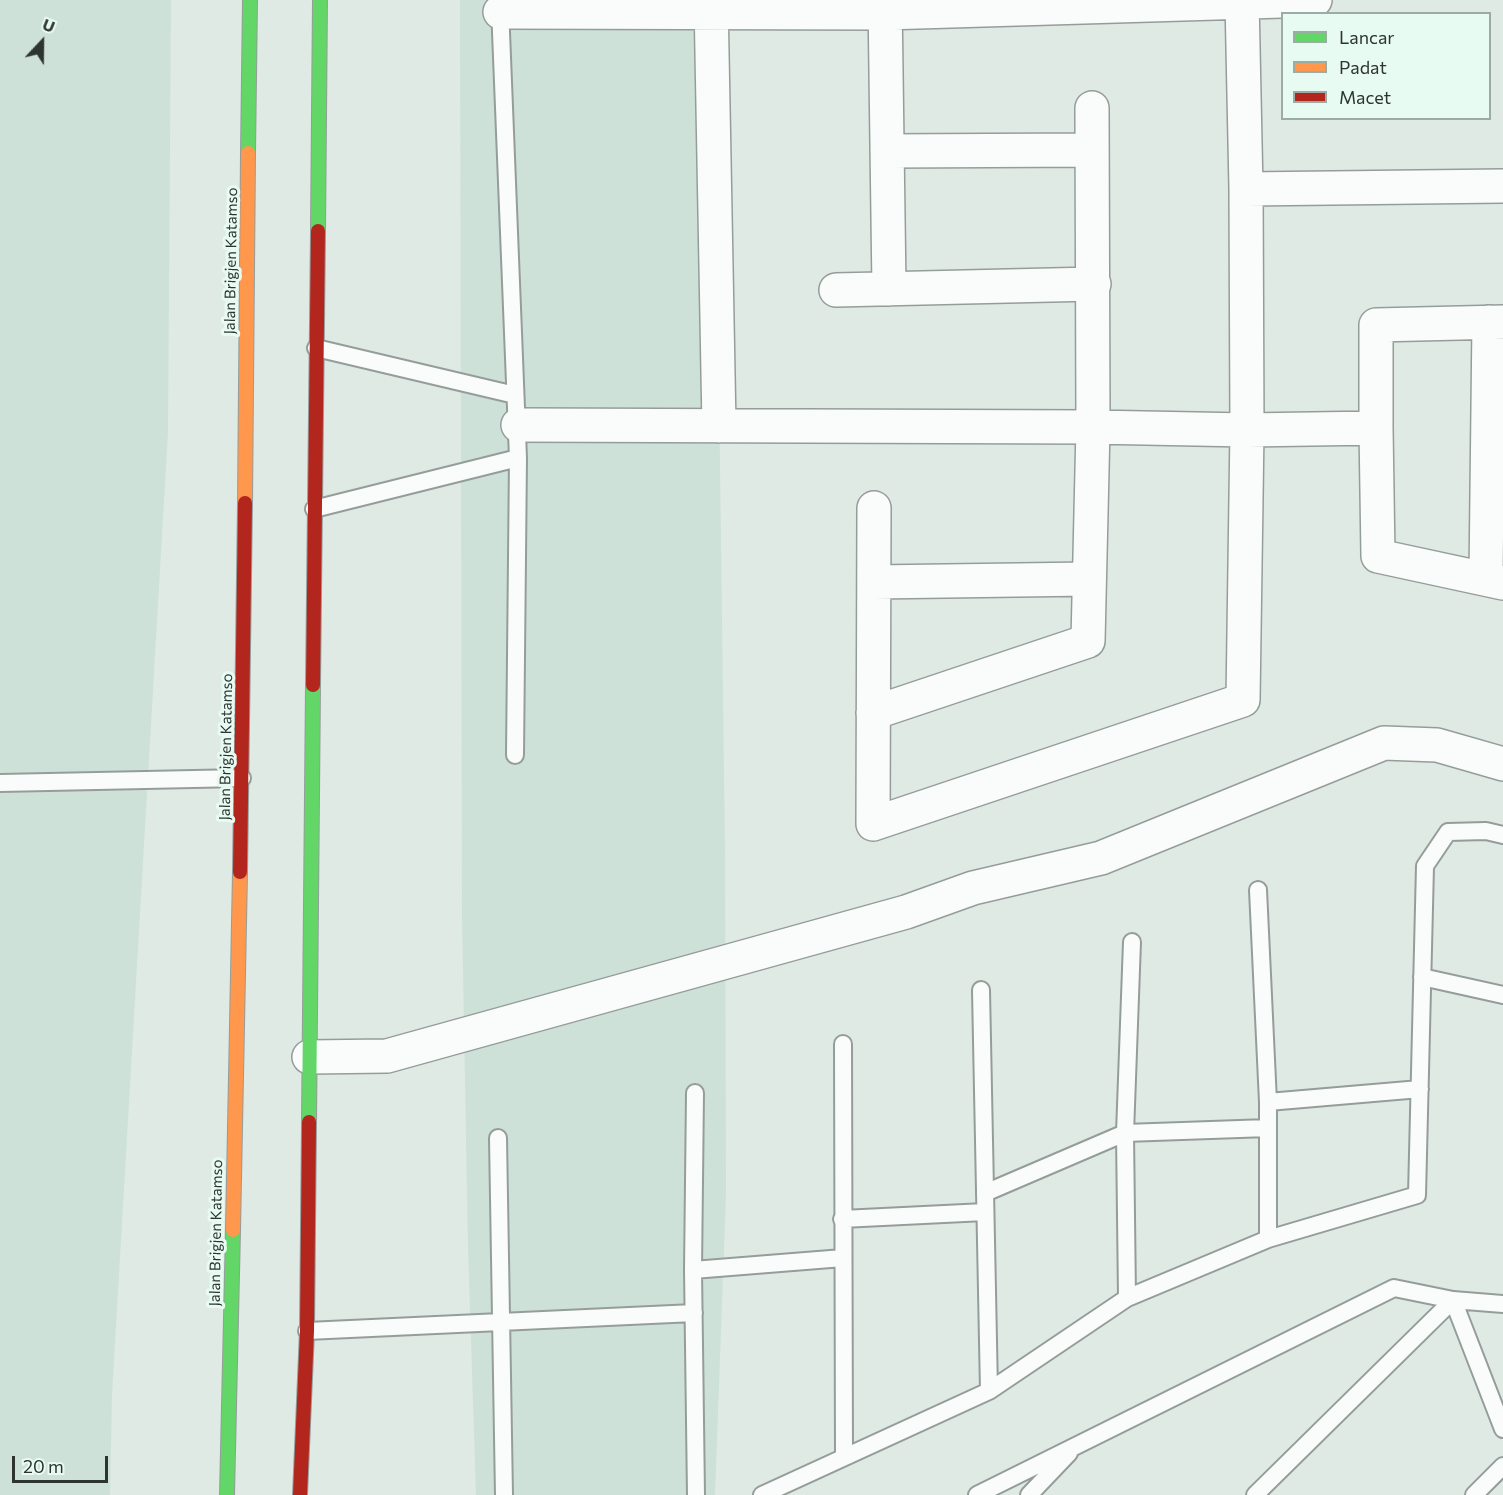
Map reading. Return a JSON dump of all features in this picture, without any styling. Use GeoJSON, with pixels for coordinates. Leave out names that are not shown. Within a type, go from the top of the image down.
{"type":"FeatureCollection","features":[{"type":"Feature","properties":{"kind":"highway","name":"Jalan Brigjen Katamso"},"geometry":{"type":"LineString","coordinates":[[227,1495],[242,778],[250,0]]}},
{"type":"Feature","properties":{"kind":"highway"},"geometry":{"type":"LineString","coordinates":[[300,1495],[307,1331],[320,0]]}},
{"type":"Feature","properties":{"kind":"street"},"geometry":{"type":"LineString","coordinates":[[500,6],[885,7],[1315,0]]}},
{"type":"Feature","properties":{"kind":"street"},"geometry":{"type":"LineString","coordinates":[[874,508],[873,824],[1243,700],[1246,189],[1242,1]]}},
{"type":"Feature","properties":{"kind":"street"},"geometry":{"type":"LineString","coordinates":[[712,6],[718,426]]}},
{"type":"Feature","properties":{"kind":"street"},"geometry":{"type":"LineString","coordinates":[[885,7],[889,288]]}},
{"type":"Feature","properties":{"kind":"street"},"geometry":{"type":"LineString","coordinates":[[873,713],[1088,641],[1093,426],[1092,108]]}},
{"type":"Feature","properties":{"kind":"street"},"geometry":{"type":"LineString","coordinates":[[887,151],[1092,150]]}},
{"type":"Feature","properties":{"kind":"street"},"geometry":{"type":"LineString","coordinates":[[1246,189],[1503,186]]}},
{"type":"Feature","properties":{"kind":"street"},"geometry":{"type":"LineString","coordinates":[[836,290],[1094,284]]}},
{"type":"Feature","properties":{"kind":"street"},"geometry":{"type":"LineString","coordinates":[[1496,322],[1494,580],[1378,556],[1376,428],[1376,325],[1496,322]]}},
{"type":"Feature","properties":{"kind":"street"},"geometry":{"type":"LineString","coordinates":[[516,410],[718,426],[1093,426],[1246,430],[1376,428]]}},
{"type":"Feature","properties":{"kind":"street"},"geometry":{"type":"LineString","coordinates":[[874,582],[1089,579]]}},
{"type":"Feature","properties":{"kind":"street"},"geometry":{"type":"LineString","coordinates":[[309,1057],[387,1056],[906,912],[973,888],[1101,858],[1384,743],[1437,745],[1503,764]]}},
{"type":"Feature","properties":{"kind":"lane"},"geometry":{"type":"LineString","coordinates":[[500,6],[518,458],[515,755]]}},
{"type":"Feature","properties":{"kind":"lane"},"geometry":{"type":"LineString","coordinates":[[316,348],[516,410]]}},
{"type":"Feature","properties":{"kind":"lane"},"geometry":{"type":"LineString","coordinates":[[314,509],[518,458]]}},
{"type":"Feature","properties":{"kind":"lane"},"geometry":{"type":"LineString","coordinates":[[0,783],[242,778]]}},
{"type":"Feature","properties":{"kind":"lane"},"geometry":{"type":"LineString","coordinates":[[762,1495],[989,1391],[1127,1298],[1268,1239],[1417,1195],[1425,866],[1448,832],[1486,831],[1503,835]]}},
{"type":"Feature","properties":{"kind":"lane"},"geometry":{"type":"LineString","coordinates":[[1258,890],[1268,1102],[1268,1239]]}},
{"type":"Feature","properties":{"kind":"lane"},"geometry":{"type":"LineString","coordinates":[[1127,1298],[1125,1133],[1132,942]]}},
{"type":"Feature","properties":{"kind":"lane"},"geometry":{"type":"LineString","coordinates":[[1422,977],[1503,995]]}},
{"type":"Feature","properties":{"kind":"lane"},"geometry":{"type":"LineString","coordinates":[[981,990],[989,1391]]}},
{"type":"Feature","properties":{"kind":"lane"},"geometry":{"type":"LineString","coordinates":[[843,1044],[844,1457]]}},
{"type":"Feature","properties":{"kind":"lane"},"geometry":{"type":"LineString","coordinates":[[1268,1102],[1420,1089]]}},
{"type":"Feature","properties":{"kind":"lane"},"geometry":{"type":"LineString","coordinates":[[694,1093],[693,1270],[696,1495]]}},
{"type":"Feature","properties":{"kind":"lane"},"geometry":{"type":"LineString","coordinates":[[985,1193],[1125,1133],[1268,1128]]}},
{"type":"Feature","properties":{"kind":"lane"},"geometry":{"type":"LineString","coordinates":[[498,1138],[504,1495]]}},
{"type":"Feature","properties":{"kind":"lane"},"geometry":{"type":"LineString","coordinates":[[842,1219],[985,1212]]}},
{"type":"Feature","properties":{"kind":"lane"},"geometry":{"type":"LineString","coordinates":[[693,1270],[843,1258]]}},
{"type":"Feature","properties":{"kind":"lane"},"geometry":{"type":"LineString","coordinates":[[977,1495],[1394,1288],[1453,1300],[1503,1305]]}},
{"type":"Feature","properties":{"kind":"lane"},"geometry":{"type":"LineString","coordinates":[[1453,1300],[1503,1429]]}},
{"type":"Feature","properties":{"kind":"lane"},"geometry":{"type":"LineString","coordinates":[[1255,1495],[1453,1300]]}},
{"type":"Feature","properties":{"kind":"lane"},"geometry":{"type":"LineString","coordinates":[[307,1331],[694,1313]]}},
{"type":"Feature","properties":{"kind":"lane"},"geometry":{"type":"LineString","coordinates":[[1029,1495],[1078,1444]]}},
{"type":"Feature","properties":{"kind":"lane"},"geometry":{"type":"LineString","coordinates":[[1474,1495],[1503,1466]]}},
{"type":"Feature","properties":{"kind":"shaded area"},"geometry":{"type":"Polygon","coordinates":[[[0,0],[171,0],[168,432],[112,1394],[110,1495],[0,1495],[0,0]]]}},
{"type":"Feature","properties":{"kind":"shaded area"},"geometry":{"type":"Polygon","coordinates":[[[460,0],[714,0],[725,852],[726,1194],[715,1495],[476,1495],[468,1248],[462,916],[460,0]]]}},
{"type":"Feature","properties":{"kind":"traffic: fast"},"geometry":{"type":"LineString","coordinates":[[248,153],[250,0]]}},
{"type":"Feature","properties":{"kind":"traffic: fast"},"geometry":{"type":"LineString","coordinates":[[318,231],[320,0]]}},
{"type":"Feature","properties":{"kind":"traffic: fast"},"geometry":{"type":"LineString","coordinates":[[309,1122],[313,685]]}},
{"type":"Feature","properties":{"kind":"traffic: fast"},"geometry":{"type":"LineString","coordinates":[[227,1495],[233,1230]]}},
{"type":"Feature","properties":{"kind":"traffic: slow"},"geometry":{"type":"LineString","coordinates":[[245,503],[248,153]]}},
{"type":"Feature","properties":{"kind":"traffic: slow"},"geometry":{"type":"LineString","coordinates":[[233,1230],[240,872]]}},
{"type":"Feature","properties":{"kind":"traffic: jam"},"geometry":{"type":"LineString","coordinates":[[313,685],[318,231]]}},
{"type":"Feature","properties":{"kind":"traffic: jam"},"geometry":{"type":"LineString","coordinates":[[240,872],[245,503]]}},
{"type":"Feature","properties":{"kind":"traffic: jam"},"geometry":{"type":"LineString","coordinates":[[300,1495],[307,1331],[309,1122]]}}]}
